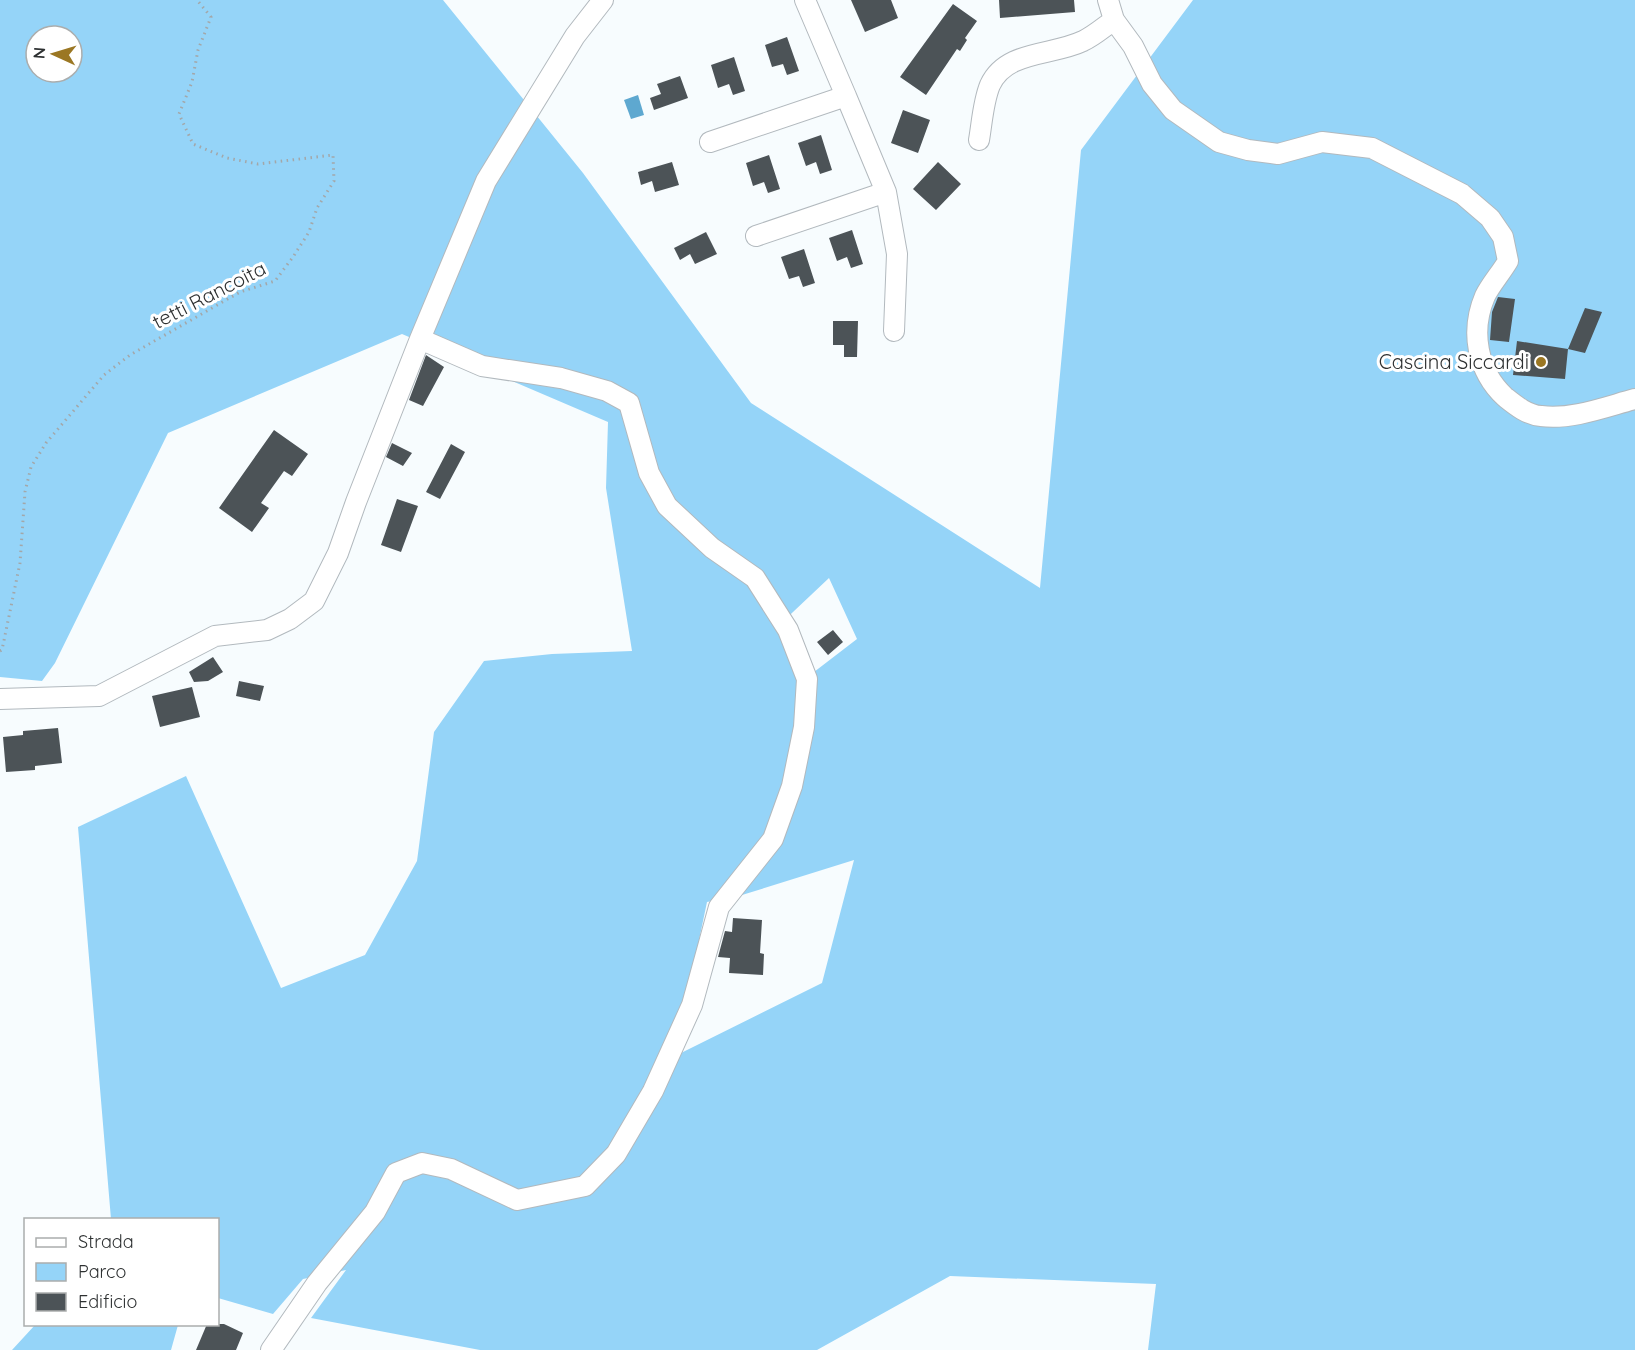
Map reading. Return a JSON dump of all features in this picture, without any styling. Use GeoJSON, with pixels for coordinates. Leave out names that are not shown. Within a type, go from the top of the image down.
{"type":"FeatureCollection","features":[{"type":"Feature","properties":{"kind":"street"},"geometry":{"type":"LineString","coordinates":[[0,699],[99,696],[215,636],[267,630],[290,620],[314,601],[338,553],[420,339],[486,181],[575,36],[603,0]]}},
{"type":"Feature","properties":{"kind":"street"},"geometry":{"type":"LineString","coordinates":[[805,0],[886,192],[897,254],[894,331]]}},
{"type":"Feature","properties":{"kind":"street"},"geometry":{"type":"LineString","coordinates":[[1108,0],[1114,20],[1133,46],[1152,84],[1173,110],[1219,142],[1248,150],[1278,154],[1322,142],[1372,148],[1462,194],[1490,218],[1503,237],[1508,261],[1485,296],[1476,336],[1482,364],[1495,387],[1517,408],[1540,417],[1574,415],[1635,399]]}},
{"type":"Feature","properties":{"kind":"street"},"geometry":{"type":"LineString","coordinates":[[979,140],[990,85],[1003,67],[1027,56],[1055,52],[1084,41],[1114,20]]}},
{"type":"Feature","properties":{"kind":"street"},"geometry":{"type":"LineString","coordinates":[[710,142],[846,96]]}},
{"type":"Feature","properties":{"kind":"street"},"geometry":{"type":"LineString","coordinates":[[756,236],[886,192]]}},
{"type":"Feature","properties":{"kind":"street"},"geometry":{"type":"LineString","coordinates":[[271,1350],[318,1283],[375,1212],[396,1173],[422,1163],[451,1169],[517,1200],[585,1186],[616,1154],[653,1091],[692,1005],[719,907],[773,839],[792,786],[804,727],[807,679],[788,630],[755,578],[712,548],[667,506],[649,473],[629,404],[607,391],[561,378],[482,366],[420,339]]}},
{"type":"Feature","properties":{"kind":"path","name":"tetti Rancoita"},"geometry":{"type":"LineString","coordinates":[[0,651],[9,621],[20,563],[25,492],[31,467],[46,443],[104,375],[130,355],[240,292],[275,281],[309,232],[317,208],[334,181],[333,155],[258,164],[227,158],[193,144],[179,114],[192,82],[198,50],[211,17],[196,0]]}},
{"type":"Feature","properties":{"kind":"green space"},"geometry":{"type":"Polygon","coordinates":[[[0,0],[443,0],[583,173],[751,403],[1040,588],[1081,150],[1193,0],[1635,0],[1635,1350],[1148,1350],[1156,1284],[950,1276],[817,1350],[480,1350],[311,1318],[346,1270],[303,1279],[273,1314],[219,1298],[219,1218],[111,1218],[78,827],[186,776],[281,988],[365,955],[417,861],[434,732],[484,661],[552,654],[632,651],[606,488],[608,422],[402,334],[168,433],[55,663],[42,681],[0,677],[0,0]],[[829,578],[775,629],[814,672],[857,639],[829,578]],[[854,860],[742,895],[707,902],[686,1002],[620,1162],[681,1053],[822,983],[854,860]]]}},
{"type":"Feature","properties":{"kind":"green space"},"geometry":{"type":"Polygon","coordinates":[[[34,1326],[178,1326],[171,1350],[12,1350],[34,1326]]]}},
{"type":"Feature","properties":{"kind":"shaded area"},"geometry":{"type":"Polygon","coordinates":[[[638,95],[644,115],[631,119],[624,100],[638,95]]]}},
{"type":"Feature","properties":{"kind":"building"},"geometry":{"type":"Polygon","coordinates":[[[851,0],[891,0],[898,18],[865,32],[851,0]]]}},
{"type":"Feature","properties":{"kind":"building"},"geometry":{"type":"Polygon","coordinates":[[[999,0],[1074,0],[1075,12],[1000,18],[999,0]]]}},
{"type":"Feature","properties":{"kind":"building"},"geometry":{"type":"Polygon","coordinates":[[[953,4],[977,21],[965,38],[967,40],[960,51],[957,49],[926,95],[900,77],[953,4]]]}},
{"type":"Feature","properties":{"kind":"building"},"geometry":{"type":"Polygon","coordinates":[[[787,37],[799,71],[787,75],[783,64],[772,67],[765,45],[787,37]]]}},
{"type":"Feature","properties":{"kind":"building"},"geometry":{"type":"Polygon","coordinates":[[[734,57],[745,91],[733,95],[729,84],[718,88],[711,65],[734,57]]]}},
{"type":"Feature","properties":{"kind":"building"},"geometry":{"type":"Polygon","coordinates":[[[680,76],[688,98],[654,110],[650,98],[661,94],[657,84],[680,76]]]}},
{"type":"Feature","properties":{"kind":"building"},"geometry":{"type":"Polygon","coordinates":[[[903,110],[930,120],[918,153],[891,143],[903,110]]]}},
{"type":"Feature","properties":{"kind":"building"},"geometry":{"type":"Polygon","coordinates":[[[821,135],[832,170],[820,174],[816,162],[806,166],[798,143],[821,135]]]}},
{"type":"Feature","properties":{"kind":"building"},"geometry":{"type":"Polygon","coordinates":[[[769,155],[780,189],[768,193],[764,182],[753,186],[746,163],[769,155]]]}},
{"type":"Feature","properties":{"kind":"building"},"geometry":{"type":"Polygon","coordinates":[[[672,162],[679,185],[655,192],[652,181],[641,185],[638,172],[672,162]]]}},
{"type":"Feature","properties":{"kind":"building"},"geometry":{"type":"Polygon","coordinates":[[[938,162],[961,184],[936,210],[913,189],[938,162]]]}},
{"type":"Feature","properties":{"kind":"building"},"geometry":{"type":"Polygon","coordinates":[[[852,230],[863,264],[851,268],[847,257],[837,261],[829,238],[852,230]]]}},
{"type":"Feature","properties":{"kind":"building"},"geometry":{"type":"Polygon","coordinates":[[[706,232],[717,254],[695,264],[690,254],[680,260],[674,248],[706,232]]]}},
{"type":"Feature","properties":{"kind":"building"},"geometry":{"type":"Polygon","coordinates":[[[804,249],[815,283],[803,287],[799,276],[789,279],[781,257],[804,249]]]}},
{"type":"Feature","properties":{"kind":"building","name":"Cascina Siccardi"},"geometry":{"type":"Polygon","coordinates":[[[1498,297],[1515,299],[1509,342],[1490,340],[1492,312],[1498,297]]]}},
{"type":"Feature","properties":{"kind":"building","name":"Cascina Siccardi"},"geometry":{"type":"Polygon","coordinates":[[[1585,308],[1602,312],[1585,353],[1568,349],[1585,308]]]}},
{"type":"Feature","properties":{"kind":"building"},"geometry":{"type":"Polygon","coordinates":[[[833,321],[858,321],[857,357],[844,357],[844,345],[833,345],[833,321]]]}},
{"type":"Feature","properties":{"kind":"building","name":"Cascina Siccardi"},"geometry":{"type":"Polygon","coordinates":[[[1517,341],[1568,349],[1565,379],[1513,375],[1517,341]]]}},
{"type":"Feature","properties":{"kind":"building"},"geometry":{"type":"Polygon","coordinates":[[[426,355],[444,367],[423,406],[409,400],[426,355]]]}},
{"type":"Feature","properties":{"kind":"building"},"geometry":{"type":"Polygon","coordinates":[[[274,430],[308,454],[292,476],[284,471],[261,503],[269,508],[252,532],[219,508],[274,430]]]}},
{"type":"Feature","properties":{"kind":"building"},"geometry":{"type":"Polygon","coordinates":[[[392,443],[412,453],[403,466],[386,457],[392,443]]]}},
{"type":"Feature","properties":{"kind":"building"},"geometry":{"type":"Polygon","coordinates":[[[451,444],[465,452],[440,499],[426,492],[451,444]]]}},
{"type":"Feature","properties":{"kind":"building"},"geometry":{"type":"Polygon","coordinates":[[[397,499],[418,506],[401,552],[381,545],[397,499]]]}},
{"type":"Feature","properties":{"kind":"building"},"geometry":{"type":"Polygon","coordinates":[[[833,630],[843,642],[828,655],[817,642],[833,630]]]}},
{"type":"Feature","properties":{"kind":"building"},"geometry":{"type":"Polygon","coordinates":[[[213,657],[223,672],[208,681],[194,682],[189,672],[213,657]]]}},
{"type":"Feature","properties":{"kind":"building"},"geometry":{"type":"Polygon","coordinates":[[[239,681],[264,686],[260,701],[236,696],[239,681]]]}},
{"type":"Feature","properties":{"kind":"building"},"geometry":{"type":"Polygon","coordinates":[[[192,687],[200,717],[160,727],[152,696],[192,687]]]}},
{"type":"Feature","properties":{"kind":"building"},"geometry":{"type":"Polygon","coordinates":[[[58,728],[62,763],[35,766],[35,770],[6,772],[3,737],[23,735],[23,731],[58,728]]]}},
{"type":"Feature","properties":{"kind":"building"},"geometry":{"type":"Polygon","coordinates":[[[733,918],[762,920],[760,953],[764,954],[763,975],[729,973],[730,958],[718,957],[725,931],[732,932],[733,918]]]}},
{"type":"Feature","properties":{"kind":"building"},"geometry":{"type":"Polygon","coordinates":[[[224,1324],[243,1333],[236,1350],[196,1350],[206,1326],[224,1324]]]}},
{"type":"Feature","properties":{"kind":"place","name":"Cascina Siccardi"},"geometry":{"type":"Point","coordinates":[1541,362]}}]}
